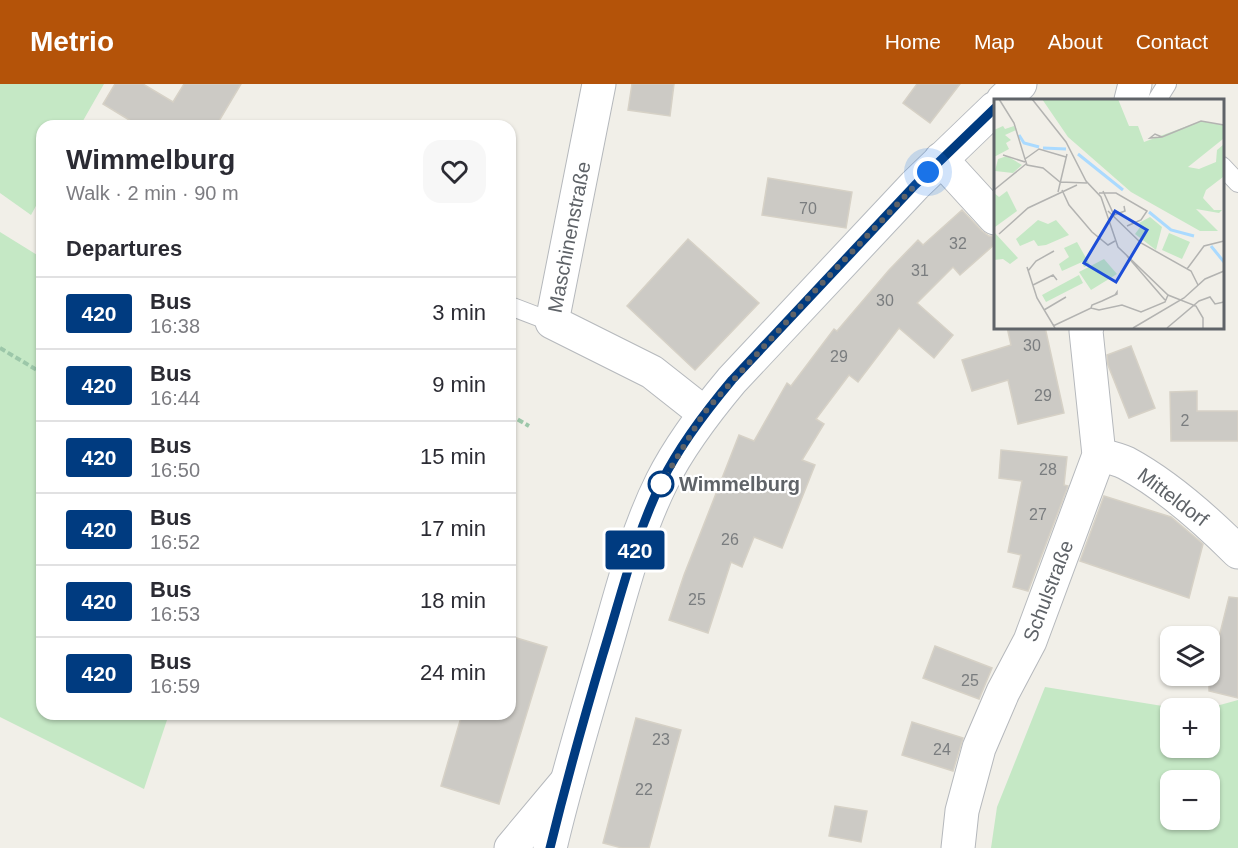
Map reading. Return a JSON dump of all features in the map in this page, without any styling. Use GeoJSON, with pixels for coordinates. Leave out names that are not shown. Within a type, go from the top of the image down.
{"type":"FeatureCollection","features":[{"type":"Feature","properties":{"kind":"street","name":"Maschinenstraße"},"geometry":{"type":"LineString","coordinates":[[599,84],[552,322],[652,372],[704,413]]}},
{"type":"Feature","properties":{"kind":"street"},"geometry":{"type":"LineString","coordinates":[[1004,99],[1020,84]]}},
{"type":"Feature","properties":{"kind":"street"},"geometry":{"type":"LineString","coordinates":[[1131,99],[1134,84]]}},
{"type":"Feature","properties":{"kind":"street"},"geometry":{"type":"LineString","coordinates":[[550,848],[567,780],[631,562],[662,480],[704,413],[732,380],[915,185],[994,109]]}},
{"type":"Feature","properties":{"kind":"street"},"geometry":{"type":"LineString","coordinates":[[941,159],[994,217]]}},
{"type":"Feature","properties":{"kind":"street","name":"Schulstraße"},"geometry":{"type":"LineString","coordinates":[[958,848],[962,810],[979,748],[1003,692],[1030,641],[1099,454],[1086,328]]}},
{"type":"Feature","properties":{"kind":"street","name":"Mitteldorf"},"geometry":{"type":"LineString","coordinates":[[1099,454],[1124,462],[1156,482],[1213,527],[1238,552]]}},
{"type":"Feature","properties":{"kind":"street"},"geometry":{"type":"LineString","coordinates":[[511,848],[567,780]]}},
{"type":"Feature","properties":{"kind":"lane"},"geometry":{"type":"LineString","coordinates":[[1158,99],[1167,84]]}},
{"type":"Feature","properties":{"kind":"lane"},"geometry":{"type":"LineString","coordinates":[[1223,168],[1238,183]]}},
{"type":"Feature","properties":{"kind":"lane"},"geometry":{"type":"LineString","coordinates":[[516,308],[552,322]]}},
{"type":"Feature","properties":{"kind":"path"},"geometry":{"type":"LineString","coordinates":[[0,348],[36,369]]}},
{"type":"Feature","properties":{"kind":"path"},"geometry":{"type":"LineString","coordinates":[[516,418],[529,426]]}},
{"type":"Feature","properties":{"kind":"green space"},"geometry":{"type":"Polygon","coordinates":[[[0,84],[104,84],[83,120],[36,120],[36,206],[31,215],[0,193],[0,84]]]}},
{"type":"Feature","properties":{"kind":"green space"},"geometry":{"type":"Polygon","coordinates":[[[0,232],[36,254],[36,720],[167,720],[144,789],[0,717],[0,232]]]}},
{"type":"Feature","properties":{"kind":"green space"},"geometry":{"type":"Polygon","coordinates":[[[1045,687],[1160,706],[1160,758],[1220,758],[1220,705],[1238,700],[1238,848],[991,848],[997,807],[1045,687]]]}},
{"type":"Feature","properties":{"kind":"building"},"geometry":{"type":"Polygon","coordinates":[[[115,84],[143,84],[173,102],[184,84],[241,84],[220,120],[129,120],[103,104],[115,84]]]}},
{"type":"Feature","properties":{"kind":"building"},"geometry":{"type":"Polygon","coordinates":[[[632,84],[674,84],[670,116],[628,110],[632,84]]]}},
{"type":"Feature","properties":{"kind":"building"},"geometry":{"type":"Polygon","coordinates":[[[917,84],[960,84],[930,123],[903,103],[917,84]]]}},
{"type":"Feature","properties":{"kind":"building"},"geometry":{"type":"Polygon","coordinates":[[[768,178],[852,192],[846,228],[762,215],[768,178]]]}},
{"type":"Feature","properties":{"kind":"building"},"geometry":{"type":"Polygon","coordinates":[[[962,210],[982,231],[989,236],[994,236],[994,245],[960,275],[953,267],[917,303],[953,335],[934,358],[899,328],[858,382],[849,375],[816,419],[824,424],[802,460],[815,465],[782,548],[754,537],[742,567],[731,562],[708,633],[669,620],[684,575],[739,435],[754,441],[787,383],[791,386],[834,329],[837,331],[918,240],[923,245],[962,210]]]}},
{"type":"Feature","properties":{"kind":"building"},"geometry":{"type":"Polygon","coordinates":[[[688,239],[759,303],[695,370],[627,306],[688,239]]]}},
{"type":"Feature","properties":{"kind":"building"},"geometry":{"type":"Polygon","coordinates":[[[1007,328],[1045,328],[1064,413],[1018,424],[1008,380],[972,391],[962,360],[1011,345],[1007,328]]]}},
{"type":"Feature","properties":{"kind":"building"},"geometry":{"type":"Polygon","coordinates":[[[1131,346],[1155,408],[1129,418],[1108,365],[1107,355],[1131,346]]]}},
{"type":"Feature","properties":{"kind":"building"},"geometry":{"type":"Polygon","coordinates":[[[1197,391],[1197,411],[1238,411],[1238,441],[1171,441],[1170,392],[1197,391]]]}},
{"type":"Feature","properties":{"kind":"building"},"geometry":{"type":"Polygon","coordinates":[[[1001,450],[1067,457],[1064,485],[1068,486],[1028,591],[1013,587],[1021,555],[1008,552],[1022,481],[999,478],[1001,450]]]}},
{"type":"Feature","properties":{"kind":"building"},"geometry":{"type":"Polygon","coordinates":[[[1104,496],[1171,517],[1203,544],[1189,598],[1080,561],[1104,496]]]}},
{"type":"Feature","properties":{"kind":"building"},"geometry":{"type":"Polygon","coordinates":[[[1229,597],[1238,598],[1238,698],[1209,691],[1209,686],[1220,686],[1220,633],[1229,597]]]}},
{"type":"Feature","properties":{"kind":"building"},"geometry":{"type":"Polygon","coordinates":[[[516,638],[547,647],[499,804],[441,786],[460,720],[516,720],[516,638]]]}},
{"type":"Feature","properties":{"kind":"building"},"geometry":{"type":"Polygon","coordinates":[[[935,646],[992,668],[979,699],[923,678],[935,646]]]}},
{"type":"Feature","properties":{"kind":"building"},"geometry":{"type":"Polygon","coordinates":[[[636,718],[681,730],[649,848],[622,848],[603,843],[636,718]]]}},
{"type":"Feature","properties":{"kind":"building"},"geometry":{"type":"Polygon","coordinates":[[[912,722],[963,738],[953,771],[902,755],[912,722]]]}},
{"type":"Feature","properties":{"kind":"building"},"geometry":{"type":"Polygon","coordinates":[[[835,806],[867,811],[861,842],[829,836],[835,806]]]}},
{"type":"Feature","properties":{"kind":"bus line","name":"420"},"geometry":{"type":"LineString","coordinates":[[550,848],[631,562],[662,480],[704,413],[732,380],[915,185],[994,109]]}},
{"type":"Feature","properties":{"kind":"place","name":"Wimmelburg"},"geometry":{"type":"Point","coordinates":[661,484]}},
{"type":"Feature","properties":{"kind":"route"},"geometry":{"type":"LineString","coordinates":[[661,484],[704,413],[732,380],[928,172]]}}]}
